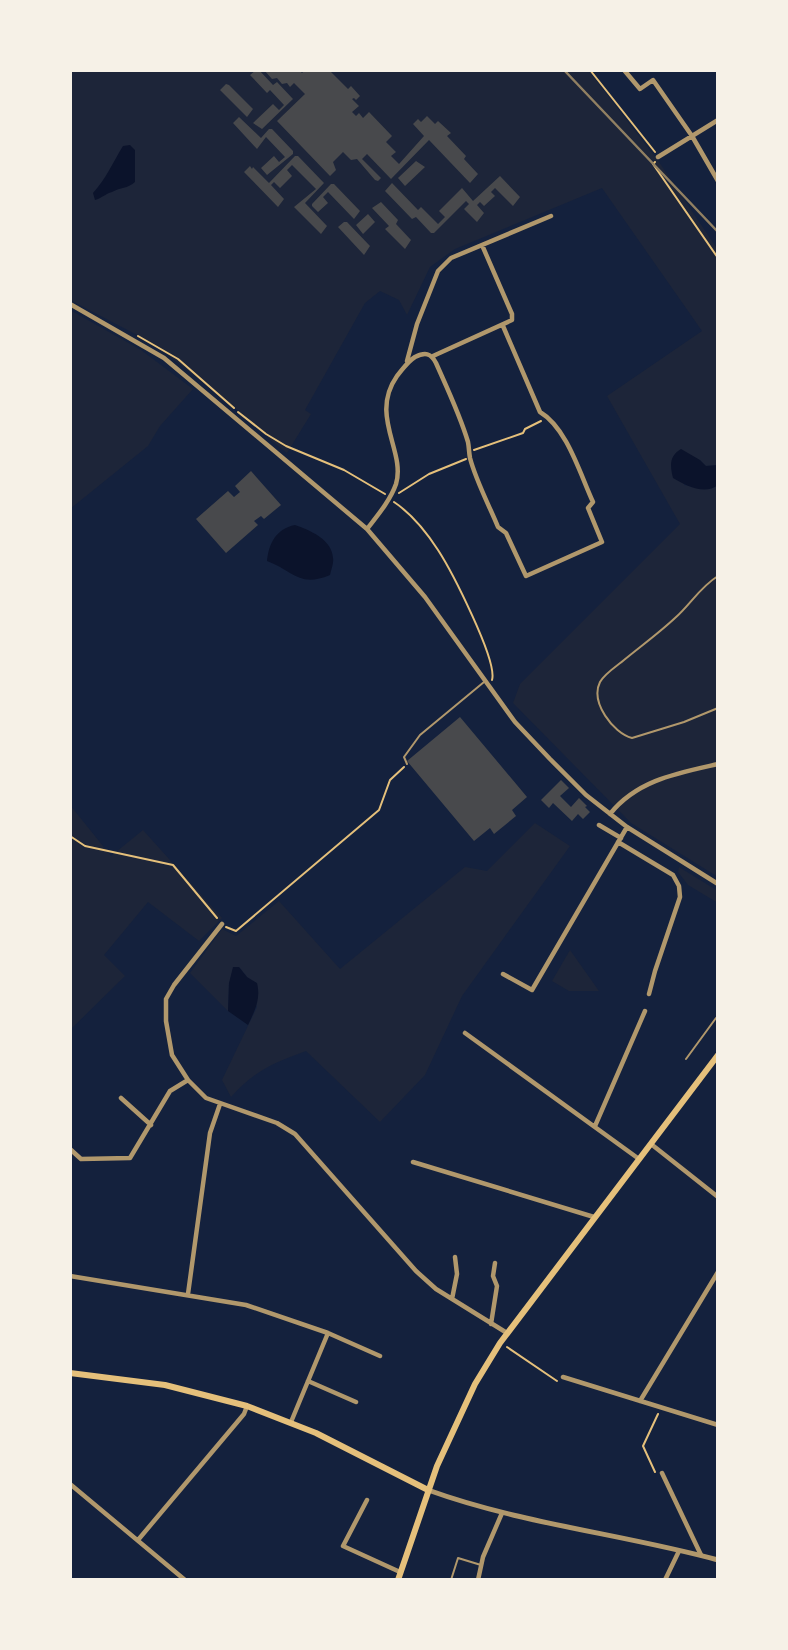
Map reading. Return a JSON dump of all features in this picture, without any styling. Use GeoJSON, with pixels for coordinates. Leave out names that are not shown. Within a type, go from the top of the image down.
{"type":"FeatureCollection","features":[{"type":"Feature","properties":{"kind":"main road"},"geometry":{"type":"LineString","coordinates":[[398,1580],[437,1466],[475,1384],[500,1343],[718,1055]]}},
{"type":"Feature","properties":{"kind":"main road"},"geometry":{"type":"LineString","coordinates":[[70,1373],[165,1385],[247,1406],[291,1422],[428,1490]]}},
{"type":"Feature","properties":{"kind":"street"},"geometry":{"type":"LineString","coordinates":[[624,70],[640,89],[653,80],[692,136],[718,181]]}},
{"type":"Feature","properties":{"kind":"street"},"geometry":{"type":"LineString","coordinates":[[659,157],[718,120]]}},
{"type":"Feature","properties":{"kind":"street"},"geometry":{"type":"LineString","coordinates":[[367,529],[390,496],[398,473],[386,420],[387,400],[392,384],[407,362],[417,324],[438,271],[451,258],[551,216]]}},
{"type":"Feature","properties":{"kind":"street"},"geometry":{"type":"LineString","coordinates":[[407,362],[424,353],[433,356],[512,320],[513,314],[482,245]]}},
{"type":"Feature","properties":{"kind":"street"},"geometry":{"type":"LineString","coordinates":[[70,304],[164,358],[367,529],[425,597],[515,722],[550,759],[586,795],[627,827],[718,884]]}},
{"type":"Feature","properties":{"kind":"street"},"geometry":{"type":"LineString","coordinates":[[433,356],[498,527],[506,533],[526,576],[602,542],[588,508],[593,502],[559,429],[550,418],[540,412],[503,326]]}},
{"type":"Feature","properties":{"kind":"street"},"geometry":{"type":"LineString","coordinates":[[610,814],[618,803],[638,788],[718,764]]}},
{"type":"Feature","properties":{"kind":"street"},"geometry":{"type":"LineString","coordinates":[[599,825],[673,875],[679,886],[680,897],[654,971],[649,994]]}},
{"type":"Feature","properties":{"kind":"street"},"geometry":{"type":"LineString","coordinates":[[503,974],[532,990],[627,827]]}},
{"type":"Feature","properties":{"kind":"street"},"geometry":{"type":"LineString","coordinates":[[222,924],[166,999],[166,1021],[172,1055],[188,1080],[206,1098],[277,1123],[295,1134],[416,1271],[452,1299],[507,1334]]}},
{"type":"Feature","properties":{"kind":"street"},"geometry":{"type":"LineString","coordinates":[[594,1126],[645,1011]]}},
{"type":"Feature","properties":{"kind":"street"},"geometry":{"type":"LineString","coordinates":[[465,1033],[639,1158]]}},
{"type":"Feature","properties":{"kind":"street"},"geometry":{"type":"LineString","coordinates":[[70,1149],[81,1159],[130,1158],[170,1091],[188,1080]]}},
{"type":"Feature","properties":{"kind":"street"},"geometry":{"type":"LineString","coordinates":[[121,1098],[151,1125]]}},
{"type":"Feature","properties":{"kind":"street"},"geometry":{"type":"LineString","coordinates":[[188,1294],[211,1133],[220,1104]]}},
{"type":"Feature","properties":{"kind":"street"},"geometry":{"type":"LineString","coordinates":[[650,1144],[718,1197]]}},
{"type":"Feature","properties":{"kind":"street"},"geometry":{"type":"LineString","coordinates":[[413,1161],[594,1217]]}},
{"type":"Feature","properties":{"kind":"street"},"geometry":{"type":"LineString","coordinates":[[452,1299],[457,1274],[455,1257]]}},
{"type":"Feature","properties":{"kind":"street"},"geometry":{"type":"LineString","coordinates":[[491,1324],[497,1286],[494,1276],[495,1263]]}},
{"type":"Feature","properties":{"kind":"street"},"geometry":{"type":"LineString","coordinates":[[640,1401],[718,1272]]}},
{"type":"Feature","properties":{"kind":"street"},"geometry":{"type":"LineString","coordinates":[[70,1276],[246,1306],[328,1333],[380,1356]]}},
{"type":"Feature","properties":{"kind":"street"},"geometry":{"type":"LineString","coordinates":[[291,1422],[328,1333]]}},
{"type":"Feature","properties":{"kind":"street"},"geometry":{"type":"LineString","coordinates":[[563,1377],[718,1425]]}},
{"type":"Feature","properties":{"kind":"street"},"geometry":{"type":"LineString","coordinates":[[308,1381],[356,1402]]}},
{"type":"Feature","properties":{"kind":"street"},"geometry":{"type":"LineString","coordinates":[[138,1540],[244,1414],[247,1406]]}},
{"type":"Feature","properties":{"kind":"street"},"geometry":{"type":"LineString","coordinates":[[662,1473],[702,1556]]}},
{"type":"Feature","properties":{"kind":"street"},"geometry":{"type":"LineString","coordinates":[[70,1484],[185,1580]]}},
{"type":"Feature","properties":{"kind":"street"},"geometry":{"type":"LineString","coordinates":[[428,1490],[502,1513],[718,1560]]}},
{"type":"Feature","properties":{"kind":"street"},"geometry":{"type":"LineString","coordinates":[[368,1500],[343,1546],[400,1572]]}},
{"type":"Feature","properties":{"kind":"street"},"geometry":{"type":"LineString","coordinates":[[478,1580],[481,1565],[502,1513]]}},
{"type":"Feature","properties":{"kind":"street"},"geometry":{"type":"LineString","coordinates":[[665,1580],[679,1551]]}},
{"type":"Feature","properties":{"kind":"lane"},"geometry":{"type":"LineString","coordinates":[[718,576],[697,594],[677,617],[600,681],[598,702],[608,719],[625,736],[632,738],[718,708]]}},
{"type":"Feature","properties":{"kind":"lane"},"geometry":{"type":"LineString","coordinates":[[407,765],[404,757],[419,735],[487,683]]}},
{"type":"Feature","properties":{"kind":"lane"},"geometry":{"type":"LineString","coordinates":[[686,1059],[716,1018]]}},
{"type":"Feature","properties":{"kind":"lane"},"geometry":{"type":"LineString","coordinates":[[451,1580],[458,1558],[481,1565]]}},
{"type":"Feature","properties":{"kind":"path"},"geometry":{"type":"LineString","coordinates":[[390,496],[469,454],[523,433],[525,429],[550,418]]}},
{"type":"Feature","properties":{"kind":"path"},"geometry":{"type":"LineString","coordinates":[[295,449],[370,484],[390,496],[414,519],[438,549],[452,573],[482,640],[494,677],[487,683]]}},
{"type":"Feature","properties":{"kind":"path"},"geometry":{"type":"LineString","coordinates":[[70,836],[85,846],[173,865],[222,924],[236,931],[379,810],[390,780],[407,765]]}},
{"type":"Feature","properties":{"kind":"path"},"geometry":{"type":"LineString","coordinates":[[500,1343],[557,1381],[563,1377]]}},
{"type":"Feature","properties":{"kind":"path"},"geometry":{"type":"LineString","coordinates":[[661,1408],[643,1446],[656,1475],[662,1473]]}},
{"type":"Feature","properties":{"kind":"shaded area"},"geometry":{"type":"Polygon","coordinates":[[[70,70],[588,70],[659,162],[718,250],[718,465],[706,466],[700,460],[684,485],[706,489],[718,485],[718,877],[631,823],[513,703],[520,684],[680,524],[607,396],[702,331],[602,188],[455,249],[430,267],[407,315],[399,300],[380,291],[365,303],[305,410],[311,414],[287,453],[168,355],[139,336],[70,300],[70,70]]]}},
{"type":"Feature","properties":{"kind":"shaded area"},"geometry":{"type":"Polygon","coordinates":[[[130,145],[135,150],[135,182],[95,200],[93,193],[123,146],[130,145]]]}},
{"type":"Feature","properties":{"kind":"shaded area"},"geometry":{"type":"Polygon","coordinates":[[[70,310],[141,350],[193,389],[160,426],[148,446],[70,509],[70,310]]]}},
{"type":"Feature","properties":{"kind":"shaded area"},"geometry":{"type":"Polygon","coordinates":[[[681,449],[706,466],[718,465],[718,485],[701,489],[673,478],[671,462],[681,449]]]}},
{"type":"Feature","properties":{"kind":"shaded area"},"geometry":{"type":"Polygon","coordinates":[[[295,525],[319,536],[329,546],[333,560],[330,575],[320,579],[304,579],[267,561],[278,533],[295,525]]]}},
{"type":"Feature","properties":{"kind":"shaded area"},"geometry":{"type":"Polygon","coordinates":[[[70,805],[111,856],[143,830],[222,918],[199,941],[148,902],[104,955],[125,976],[70,1030],[70,805]]]}},
{"type":"Feature","properties":{"kind":"shaded area"},"geometry":{"type":"Polygon","coordinates":[[[535,823],[570,846],[462,996],[425,1075],[380,1122],[306,1051],[265,1069],[231,1097],[222,1080],[257,1007],[247,977],[239,967],[229,983],[228,1011],[190,973],[222,929],[236,936],[279,901],[340,969],[465,867],[487,871],[535,823]]]}},
{"type":"Feature","properties":{"kind":"shaded area"},"geometry":{"type":"Polygon","coordinates":[[[679,867],[718,891],[718,903],[688,885],[678,872],[679,867]]]}},
{"type":"Feature","properties":{"kind":"shaded area"},"geometry":{"type":"Polygon","coordinates":[[[570,950],[599,991],[569,991],[552,981],[570,950]]]}},
{"type":"Feature","properties":{"kind":"shaded area"},"geometry":{"type":"Polygon","coordinates":[[[233,967],[239,967],[247,977],[257,983],[258,999],[248,1025],[228,1011],[229,983],[233,967]]]}},
{"type":"Feature","properties":{"kind":"building"},"geometry":{"type":"Polygon","coordinates":[[[256,70],[273,85],[277,82],[293,99],[262,129],[253,123],[273,104],[279,110],[284,105],[270,90],[267,93],[250,75],[256,70]]]}},
{"type":"Feature","properties":{"kind":"building"},"geometry":{"type":"Polygon","coordinates":[[[264,70],[299,70],[302,73],[305,70],[329,70],[348,89],[351,86],[360,96],[356,100],[352,99],[359,106],[352,112],[356,116],[359,113],[363,118],[369,112],[392,136],[386,142],[396,152],[391,156],[399,164],[424,136],[413,124],[418,119],[421,122],[427,116],[435,124],[438,121],[451,133],[447,136],[478,174],[470,183],[429,140],[391,179],[367,154],[362,159],[381,178],[378,181],[357,159],[351,160],[343,152],[333,162],[336,170],[330,176],[277,121],[305,94],[294,83],[290,87],[287,83],[282,84],[277,78],[272,79],[264,70]]]}},
{"type":"Feature","properties":{"kind":"building"},"geometry":{"type":"Polygon","coordinates":[[[226,84],[253,109],[247,117],[220,90],[226,84]]]}},
{"type":"Feature","properties":{"kind":"building"},"geometry":{"type":"Polygon","coordinates":[[[239,117],[261,138],[272,129],[293,154],[267,175],[261,168],[274,156],[279,162],[285,157],[266,137],[257,149],[233,123],[239,117]]]}},
{"type":"Feature","properties":{"kind":"building"},"geometry":{"type":"Polygon","coordinates":[[[295,156],[324,183],[305,203],[327,226],[321,234],[294,207],[316,189],[292,165],[287,170],[292,176],[280,188],[274,182],[271,185],[284,199],[278,207],[244,172],[250,166],[252,169],[253,167],[269,183],[295,156]]]}},
{"type":"Feature","properties":{"kind":"building"},"geometry":{"type":"Polygon","coordinates":[[[416,161],[425,167],[405,186],[398,178],[416,161]]]}},
{"type":"Feature","properties":{"kind":"building"},"geometry":{"type":"Polygon","coordinates":[[[500,176],[520,197],[513,206],[495,188],[491,192],[495,196],[484,206],[480,202],[477,205],[484,213],[477,222],[464,209],[469,204],[466,201],[434,233],[416,217],[412,219],[385,191],[392,183],[418,210],[421,207],[438,224],[445,217],[439,211],[462,188],[473,201],[500,176]]]}},
{"type":"Feature","properties":{"kind":"building"},"geometry":{"type":"Polygon","coordinates":[[[331,184],[360,211],[354,219],[328,192],[323,197],[328,203],[318,212],[312,206],[331,184]]]}},
{"type":"Feature","properties":{"kind":"building"},"geometry":{"type":"Polygon","coordinates":[[[381,202],[398,220],[396,224],[411,240],[405,249],[385,229],[389,226],[372,208],[381,202]]]}},
{"type":"Feature","properties":{"kind":"building"},"geometry":{"type":"Polygon","coordinates":[[[368,214],[375,222],[363,234],[356,225],[368,214]]]}},
{"type":"Feature","properties":{"kind":"building"},"geometry":{"type":"Polygon","coordinates":[[[344,222],[370,246],[364,255],[338,227],[344,222]]]}},
{"type":"Feature","properties":{"kind":"building"},"geometry":{"type":"Polygon","coordinates":[[[251,471],[281,505],[264,519],[261,516],[254,521],[258,525],[226,553],[196,519],[228,491],[234,497],[240,492],[235,486],[251,471]]]}},
{"type":"Feature","properties":{"kind":"building"},"geometry":{"type":"Polygon","coordinates":[[[460,717],[527,797],[512,810],[516,816],[494,834],[490,828],[474,841],[407,761],[460,717]]]}},
{"type":"Feature","properties":{"kind":"building"},"geometry":{"type":"Polygon","coordinates":[[[561,780],[569,788],[560,796],[571,807],[579,798],[587,806],[585,807],[590,812],[583,819],[578,814],[572,821],[553,803],[549,808],[541,800],[561,780]]]}},
{"type":"Feature","properties":{"kind":"railway"},"geometry":{"type":"LineString","coordinates":[[564,70],[718,232]]}}]}
